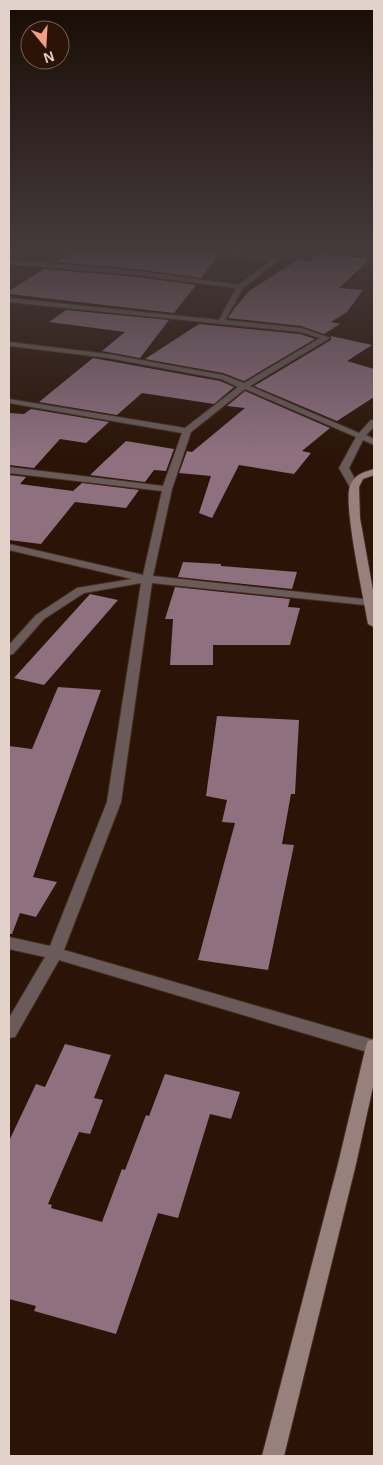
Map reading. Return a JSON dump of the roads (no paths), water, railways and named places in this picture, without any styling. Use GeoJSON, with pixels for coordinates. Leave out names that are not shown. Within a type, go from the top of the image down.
{"type":"FeatureCollection","features":[{"type":"Feature","properties":{"kind":"street"},"geometry":{"type":"LineString","coordinates":[[9,1032],[54,953],[114,802],[142,604],[167,489],[188,431],[244,386],[326,338],[301,330],[167,316]]}},
{"type":"Feature","properties":{"kind":"street"},"geometry":{"type":"LineString","coordinates":[[221,322],[224,316]]}},
{"type":"Feature","properties":{"kind":"street"},"geometry":{"type":"LineString","coordinates":[[9,344],[137,361],[223,377],[374,442]]}},
{"type":"Feature","properties":{"kind":"street"},"geometry":{"type":"LineString","coordinates":[[9,401],[188,431]]}},
{"type":"Feature","properties":{"kind":"street"},"geometry":{"type":"LineString","coordinates":[[374,422],[360,437],[344,468],[354,487],[355,518],[372,603],[374,624]]}},
{"type":"Feature","properties":{"kind":"street"},"geometry":{"type":"LineString","coordinates":[[9,470],[167,489]]}},
{"type":"Feature","properties":{"kind":"street"},"geometry":{"type":"LineString","coordinates":[[354,487],[360,477],[374,472]]}},
{"type":"Feature","properties":{"kind":"street"},"geometry":{"type":"LineString","coordinates":[[9,547],[148,579],[372,603]]}},
{"type":"Feature","properties":{"kind":"street"},"geometry":{"type":"LineString","coordinates":[[9,652],[40,617],[81,590],[148,579]]}},
{"type":"Feature","properties":{"kind":"street"},"geometry":{"type":"LineString","coordinates":[[9,942],[54,953],[374,1046],[347,1164],[273,1456]]}}]}
